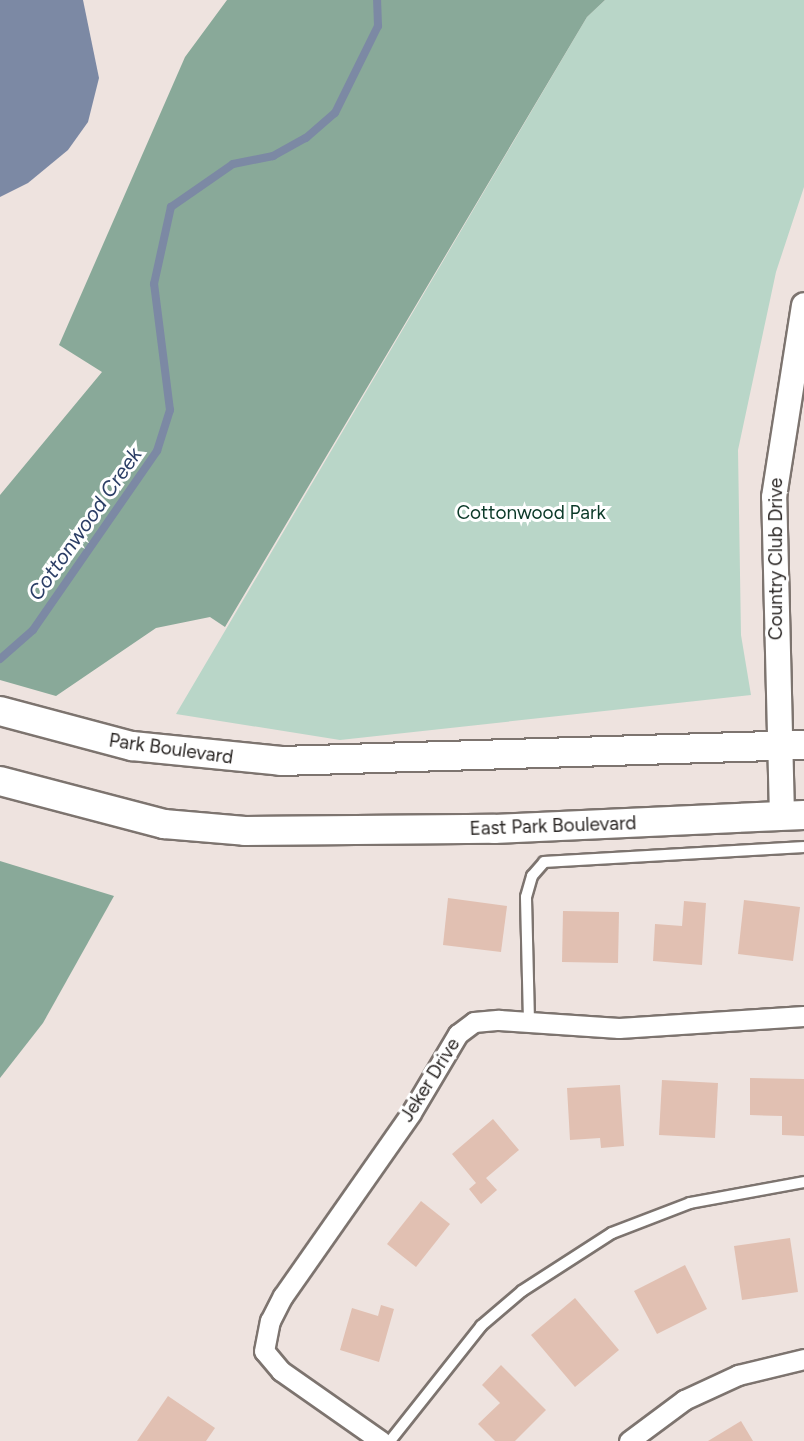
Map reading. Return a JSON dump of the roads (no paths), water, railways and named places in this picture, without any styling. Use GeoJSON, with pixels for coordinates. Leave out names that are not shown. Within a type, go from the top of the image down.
{"type":"FeatureCollection","features":[{"type":"Feature","properties":{"kind":"main road","name":"Park Boulevard"},"geometry":{"type":"LineString","coordinates":[[0,712],[90,738],[181,754],[345,763],[793,746]]}},
{"type":"Feature","properties":{"kind":"main road","name":"East Park Boulevard"},"geometry":{"type":"LineString","coordinates":[[0,781],[164,824],[301,831],[494,830],[793,816]]}},
{"type":"Feature","properties":{"kind":"street","name":"Country Club Drive"},"geometry":{"type":"LineString","coordinates":[[793,816],[793,746],[776,670],[774,497],[804,305]]}},
{"type":"Feature","properties":{"kind":"street","name":"Jeker Drive"},"geometry":{"type":"LineString","coordinates":[[381,1441],[281,1371],[264,1351],[270,1321],[283,1296],[411,1113],[458,1034],[474,1022],[529,1021],[619,1028],[804,1016]]}},
{"type":"Feature","properties":{"kind":"street"},"geometry":{"type":"LineString","coordinates":[[629,1441],[684,1400],[738,1375],[804,1359]]}},
{"type":"Feature","properties":{"kind":"lane"},"geometry":{"type":"LineString","coordinates":[[529,1021],[526,897],[532,876],[544,862],[804,847]]}},
{"type":"Feature","properties":{"kind":"lane"},"geometry":{"type":"LineString","coordinates":[[390,1441],[481,1326],[522,1291],[612,1233],[690,1203],[804,1182]]}},
{"type":"Feature","properties":{"kind":"water"},"geometry":{"type":"Polygon","coordinates":[[[0,0],[83,0],[99,78],[88,122],[68,150],[28,183],[0,197],[0,0]]]}},
{"type":"Feature","properties":{"kind":"waterway","name":"Cottonwood Creek"},"geometry":{"type":"LineString","coordinates":[[0,659],[33,630],[157,451],[170,410],[154,284],[171,207],[233,164],[273,156],[306,138],[335,113],[378,26],[377,0]]}},
{"type":"Feature","properties":{"kind":"park label","name":"Cottonwood Park"},"geometry":{"type":"Point","coordinates":[531,513]}}]}
